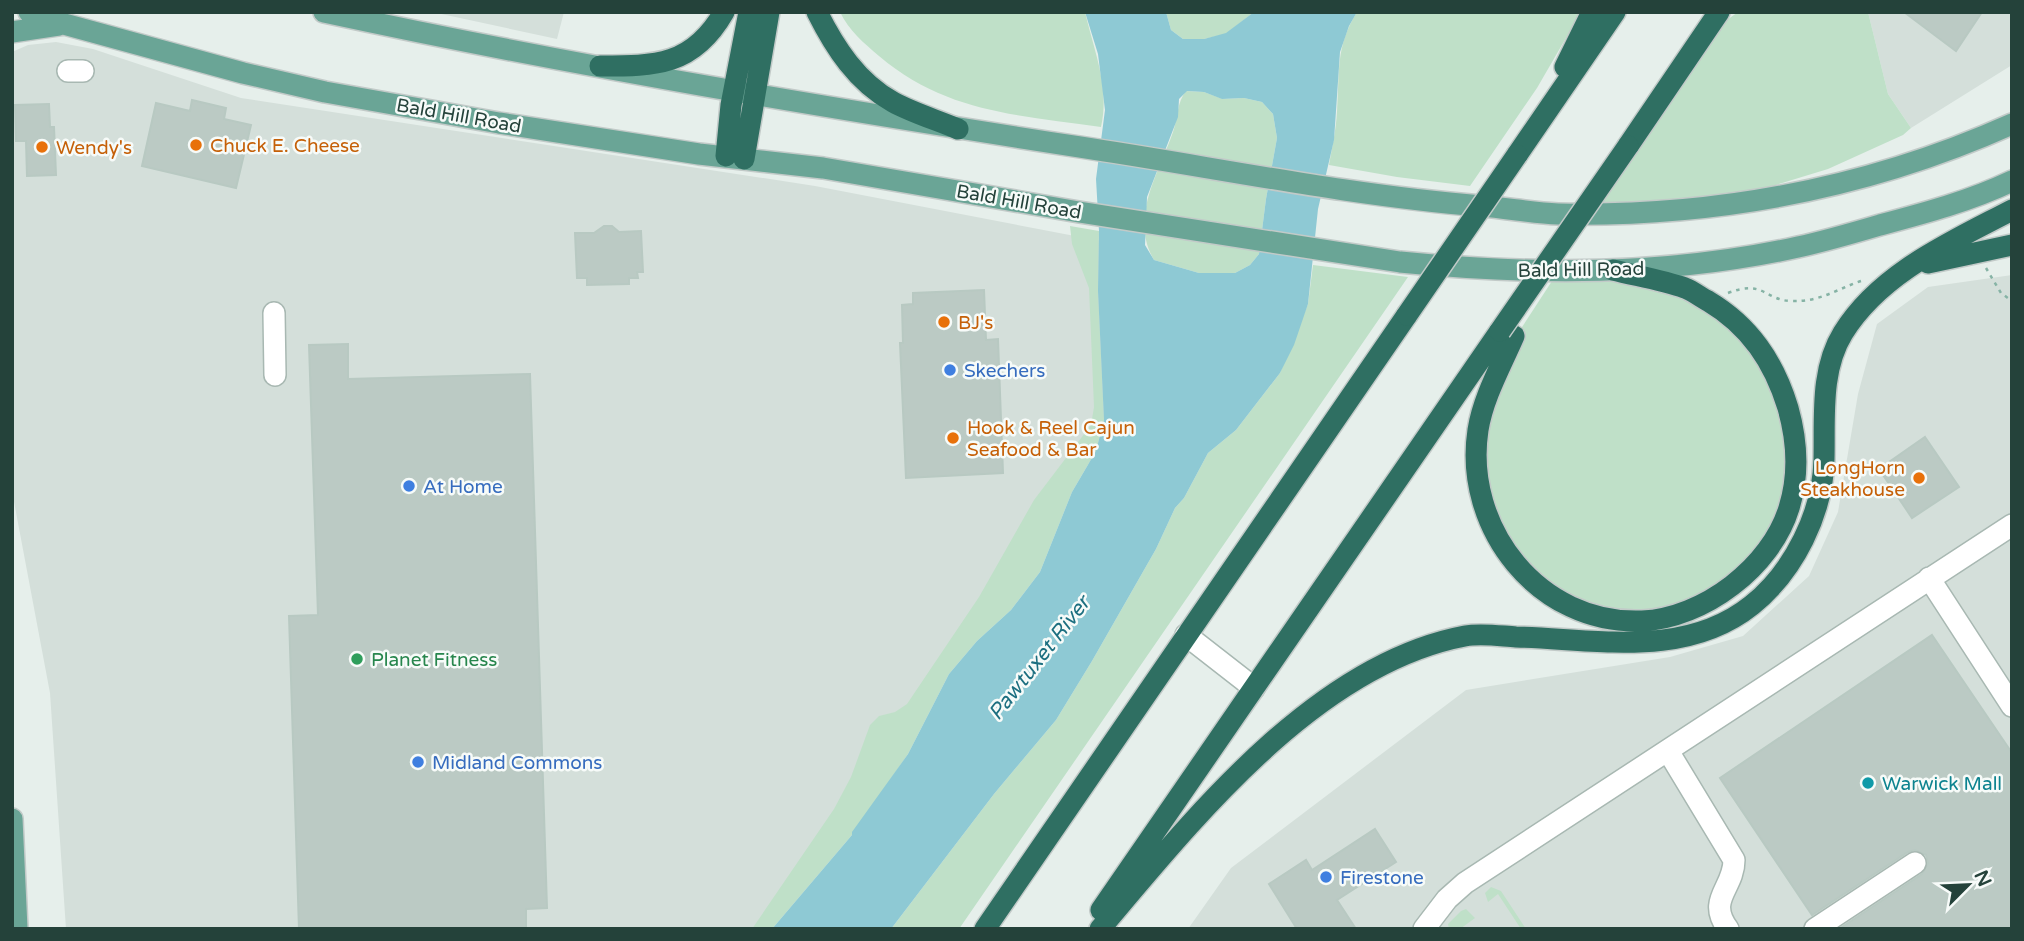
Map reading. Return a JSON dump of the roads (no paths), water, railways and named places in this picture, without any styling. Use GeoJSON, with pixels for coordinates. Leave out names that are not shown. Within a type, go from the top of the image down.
{"type":"FeatureCollection","features":[{"type":"Feature","properties":{"kind":"highway"},"geometry":{"type":"LineString","coordinates":[[600,66],[649,66],[680,56],[701,43],[715,29],[724,12]]}},
{"type":"Feature","properties":{"kind":"highway"},"geometry":{"type":"LineString","coordinates":[[735,158],[745,93],[749,12]]}},
{"type":"Feature","properties":{"kind":"highway"},"geometry":{"type":"LineString","coordinates":[[745,93],[769,12]]}},
{"type":"Feature","properties":{"kind":"highway"},"geometry":{"type":"LineString","coordinates":[[817,12],[833,43],[852,69],[892,102],[958,129]]}},
{"type":"Feature","properties":{"kind":"highway"},"geometry":{"type":"LineString","coordinates":[[1532,134],[1591,12]]}},
{"type":"Feature","properties":{"kind":"highway"},"geometry":{"type":"LineString","coordinates":[[985,929],[1615,12]]}},
{"type":"Feature","properties":{"kind":"highway"},"geometry":{"type":"LineString","coordinates":[[1088,929],[1254,688],[1597,205],[1628,146],[1719,12]]}},
{"type":"Feature","properties":{"kind":"highway"},"geometry":{"type":"LineString","coordinates":[[1100,929],[1240,772],[1319,704],[1358,678],[1399,658],[1467,636],[1644,643],[1680,639],[1706,630],[1730,620],[1752,605],[1785,569],[1808,528],[1822,482],[1828,374],[1840,337],[1863,304],[1877,291],[1929,254],[2012,210]]}},
{"type":"Feature","properties":{"kind":"highway"},"geometry":{"type":"LineString","coordinates":[[1908,269],[2012,245]]}},
{"type":"Feature","properties":{"kind":"highway"},"geometry":{"type":"LineString","coordinates":[[1507,334],[1499,370],[1478,427],[1475,457],[1477,485],[1485,513],[1497,539],[1514,562],[1534,582],[1557,598],[1584,611],[1612,619],[1643,621],[1670,615],[1698,606],[1723,592],[1749,570],[1774,541],[1789,509],[1796,480],[1795,447],[1782,387],[1769,360],[1754,338],[1733,317],[1687,289],[1613,270]]}},
{"type":"Feature","properties":{"kind":"main road","name":"Bald Hill Road"},"geometry":{"type":"LineString","coordinates":[[29,12],[243,73],[325,92],[499,123],[735,158],[823,168],[1079,212],[1453,267],[1613,270],[1710,262],[1796,248],[1922,214],[2012,181]]}},
{"type":"Feature","properties":{"kind":"main road"},"geometry":{"type":"LineString","coordinates":[[324,12],[426,34],[745,93],[958,129],[1431,202],[1555,214],[1721,207],[1853,181],[1945,151],[2012,124]]}},
{"type":"Feature","properties":{"kind":"main road"},"geometry":{"type":"LineString","coordinates":[[12,33],[64,24]]}},
{"type":"Feature","properties":{"kind":"main road"},"geometry":{"type":"LineString","coordinates":[[12,819],[17,929]]}},
{"type":"Feature","properties":{"kind":"street"},"geometry":{"type":"LineString","coordinates":[[274,313],[275,375]]}},
{"type":"Feature","properties":{"kind":"street"},"geometry":{"type":"LineString","coordinates":[[1424,929],[1447,899],[1465,883],[2012,525]]}},
{"type":"Feature","properties":{"kind":"street"},"geometry":{"type":"LineString","coordinates":[[1929,578],[2012,706]]}},
{"type":"Feature","properties":{"kind":"street"},"geometry":{"type":"LineString","coordinates":[[1186,635],[1254,688]]}},
{"type":"Feature","properties":{"kind":"street"},"geometry":{"type":"LineString","coordinates":[[1668,751],[1734,860],[1734,874],[1720,897],[1719,908],[1721,918],[1728,929]]}},
{"type":"Feature","properties":{"kind":"street"},"geometry":{"type":"LineString","coordinates":[[1815,929],[1915,863]]}},
{"type":"Feature","properties":{"kind":"water","name":"Pawtuxet River"},"geometry":{"type":"Polygon","coordinates":[[[1085,12],[1166,12],[1171,30],[1183,39],[1204,39],[1226,33],[1254,12],[1357,12],[1340,52],[1334,140],[1318,209],[1308,304],[1294,345],[1280,373],[1236,430],[1208,453],[1184,498],[1175,508],[1156,549],[1056,720],[994,794],[891,929],[772,929],[852,835],[908,754],[949,674],[977,641],[1011,610],[1040,572],[1072,492],[1096,451],[1104,420],[1096,179],[1105,110],[1098,54],[1085,12]],[[1187,91],[1179,99],[1178,117],[1147,197],[1145,245],[1154,260],[1199,273],[1235,273],[1250,265],[1259,254],[1277,138],[1273,114],[1262,102],[1244,98],[1222,99],[1204,92],[1187,91]]]}},
{"type":"Feature","properties":{"kind":"place","name":"Chuck E. Cheese"},"geometry":{"type":"Point","coordinates":[196,145]}},
{"type":"Feature","properties":{"kind":"place","name":"Wendy's"},"geometry":{"type":"Point","coordinates":[42,147]}},
{"type":"Feature","properties":{"kind":"place","name":"BJ's"},"geometry":{"type":"Point","coordinates":[944,322]}},
{"type":"Feature","properties":{"kind":"place","name":"Skechers"},"geometry":{"type":"Point","coordinates":[950,370]}},
{"type":"Feature","properties":{"kind":"place","name":"Hook & Reel Cajun Seafood & Bar"},"geometry":{"type":"Point","coordinates":[953,438]}},
{"type":"Feature","properties":{"kind":"place","name":"LongHorn Steakhouse"},"geometry":{"type":"Point","coordinates":[1919,478]}},
{"type":"Feature","properties":{"kind":"place","name":"At Home"},"geometry":{"type":"Point","coordinates":[409,486]}},
{"type":"Feature","properties":{"kind":"place","name":"Planet Fitness"},"geometry":{"type":"Point","coordinates":[357,659]}},
{"type":"Feature","properties":{"kind":"place","name":"Midland Commons"},"geometry":{"type":"Point","coordinates":[418,762]}},
{"type":"Feature","properties":{"kind":"place","name":"Warwick Mall"},"geometry":{"type":"Point","coordinates":[1868,783]}},
{"type":"Feature","properties":{"kind":"place","name":"Firestone"},"geometry":{"type":"Point","coordinates":[1326,877]}}]}
